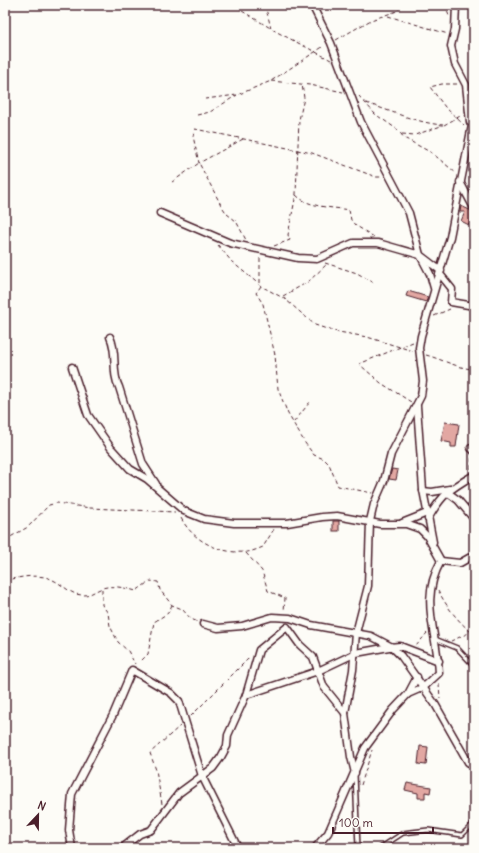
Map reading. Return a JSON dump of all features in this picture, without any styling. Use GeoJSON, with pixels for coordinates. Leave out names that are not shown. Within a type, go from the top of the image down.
{"type":"FeatureCollection","features":[{"type":"Feature","properties":{"kind":"street"},"geometry":{"type":"LineString","coordinates":[[312,5],[330,43],[372,145],[409,213],[415,230],[420,255],[430,274],[434,288]]}},
{"type":"Feature","properties":{"kind":"street"},"geometry":{"type":"LineString","coordinates":[[355,773],[351,757],[345,713],[353,670],[356,633],[368,586],[370,521],[391,454],[417,406],[423,381],[420,338],[450,237],[471,129],[472,113],[466,86],[455,64],[451,46],[454,35],[456,5]]}},
{"type":"Feature","properties":{"kind":"street"},"geometry":{"type":"LineString","coordinates":[[460,180],[474,208]]}},
{"type":"Feature","properties":{"kind":"street"},"geometry":{"type":"LineString","coordinates":[[160,213],[230,243],[298,258],[317,258],[353,243],[380,243],[420,255],[440,272],[452,289],[451,302],[474,306]]}},
{"type":"Feature","properties":{"kind":"street"},"geometry":{"type":"LineString","coordinates":[[110,337],[116,355],[115,380],[119,387],[143,464],[158,488],[168,499],[184,512],[204,518],[234,523],[286,523],[337,516],[413,526],[420,529],[427,536],[441,561]]}},
{"type":"Feature","properties":{"kind":"street"},"geometry":{"type":"LineString","coordinates":[[72,367],[88,414],[111,448],[130,469],[158,488]]}},
{"type":"Feature","properties":{"kind":"street"},"geometry":{"type":"LineString","coordinates":[[417,406],[423,491],[434,547]]}},
{"type":"Feature","properties":{"kind":"street"},"geometry":{"type":"LineString","coordinates":[[397,524],[428,516],[449,490],[474,475]]}},
{"type":"Feature","properties":{"kind":"street"},"geometry":{"type":"LineString","coordinates":[[423,491],[432,492],[449,490]]}},
{"type":"Feature","properties":{"kind":"street"},"geometry":{"type":"LineString","coordinates":[[449,490],[474,518]]}},
{"type":"Feature","properties":{"kind":"street"},"geometry":{"type":"LineString","coordinates":[[441,561],[460,563],[474,555]]}},
{"type":"Feature","properties":{"kind":"street"},"geometry":{"type":"LineString","coordinates":[[408,694],[424,687],[439,673],[436,639],[429,596],[430,588],[441,561]]}},
{"type":"Feature","properties":{"kind":"street"},"geometry":{"type":"LineString","coordinates":[[282,618],[300,645],[313,657],[324,686],[345,713]]}},
{"type":"Feature","properties":{"kind":"street"},"geometry":{"type":"LineString","coordinates":[[203,624],[218,628],[242,626],[257,620],[282,618],[311,626],[371,636],[392,647],[401,656],[424,687],[468,762],[474,767]]}},
{"type":"Feature","properties":{"kind":"street"},"geometry":{"type":"LineString","coordinates":[[122,848],[140,834],[151,830],[179,793],[213,768],[227,746],[228,735],[246,695],[259,650],[288,627]]}},
{"type":"Feature","properties":{"kind":"street"},"geometry":{"type":"LineString","coordinates":[[246,695],[318,671],[354,655],[392,647],[400,646],[438,661]]}},
{"type":"Feature","properties":{"kind":"street"},"geometry":{"type":"LineString","coordinates":[[72,848],[69,830],[72,794],[113,715],[132,670],[171,693],[179,701],[202,776],[238,848]]}},
{"type":"Feature","properties":{"kind":"street"},"geometry":{"type":"LineString","coordinates":[[314,848],[328,833],[365,748],[393,710],[408,694],[417,678]]}},
{"type":"Feature","properties":{"kind":"lane"},"geometry":{"type":"LineString","coordinates":[[436,639],[457,648],[474,666]]}},
{"type":"Feature","properties":{"kind":"lane"},"geometry":{"type":"LineString","coordinates":[[355,773],[358,848]]}},
{"type":"Feature","properties":{"kind":"lane"},"geometry":{"type":"LineString","coordinates":[[380,848],[403,833],[428,830],[462,835],[474,823]]}},
{"type":"Feature","properties":{"kind":"path"},"geometry":{"type":"LineString","coordinates":[[265,5],[271,28]]}},
{"type":"Feature","properties":{"kind":"path"},"geometry":{"type":"LineString","coordinates":[[197,115],[210,112],[237,95],[271,81],[301,63],[315,51],[371,20],[387,16],[397,11],[402,5]]}},
{"type":"Feature","properties":{"kind":"path"},"geometry":{"type":"LineString","coordinates":[[242,11],[338,65]]}},
{"type":"Feature","properties":{"kind":"path"},"geometry":{"type":"LineString","coordinates":[[387,16],[454,35]]}},
{"type":"Feature","properties":{"kind":"path"},"geometry":{"type":"LineString","coordinates":[[271,81],[302,84],[350,93]]}},
{"type":"Feature","properties":{"kind":"path"},"geometry":{"type":"LineString","coordinates":[[302,84],[304,98],[299,120],[299,150],[296,194],[288,235],[290,240],[262,250],[260,285],[256,293],[262,304],[272,341],[277,364],[278,389],[293,422],[305,443],[314,455],[324,459],[330,464],[338,486],[378,494]]}},
{"type":"Feature","properties":{"kind":"path"},"geometry":{"type":"LineString","coordinates":[[466,86],[442,84],[430,87],[438,100],[471,129]]}},
{"type":"Feature","properties":{"kind":"path"},"geometry":{"type":"LineString","coordinates":[[205,99],[237,95]]}},
{"type":"Feature","properties":{"kind":"path"},"geometry":{"type":"LineString","coordinates":[[443,125],[425,124],[365,102],[380,119],[402,134],[404,138],[432,153],[447,164],[460,180]]}},
{"type":"Feature","properties":{"kind":"path"},"geometry":{"type":"LineString","coordinates":[[402,134],[415,135],[472,113]]}},
{"type":"Feature","properties":{"kind":"path"},"geometry":{"type":"LineString","coordinates":[[251,248],[236,221],[228,214],[221,204],[198,163],[193,136],[195,129],[299,150],[330,158],[376,178],[390,176]]}},
{"type":"Feature","properties":{"kind":"path"},"geometry":{"type":"LineString","coordinates":[[172,182],[198,163],[243,139]]}},
{"type":"Feature","properties":{"kind":"path"},"geometry":{"type":"LineString","coordinates":[[296,194],[300,198],[313,204],[349,210],[351,220],[355,225],[365,229],[380,243]]}},
{"type":"Feature","properties":{"kind":"path"},"geometry":{"type":"LineString","coordinates":[[218,245],[232,262],[260,285],[282,297],[315,325],[333,331],[367,337],[420,352],[466,369],[474,369]]}},
{"type":"Feature","properties":{"kind":"path"},"geometry":{"type":"LineString","coordinates":[[323,263],[358,273],[376,284]]}},
{"type":"Feature","properties":{"kind":"path"},"geometry":{"type":"LineString","coordinates":[[282,297],[308,282],[327,264]]}},
{"type":"Feature","properties":{"kind":"path"},"geometry":{"type":"LineString","coordinates":[[425,321],[451,309]]}},
{"type":"Feature","properties":{"kind":"path"},"geometry":{"type":"LineString","coordinates":[[408,401],[381,383],[359,364],[382,356],[398,347],[420,338]]}},
{"type":"Feature","properties":{"kind":"path"},"geometry":{"type":"LineString","coordinates":[[293,422],[310,402]]}},
{"type":"Feature","properties":{"kind":"path"},"geometry":{"type":"LineString","coordinates":[[468,478],[473,463],[472,450]]}},
{"type":"Feature","properties":{"kind":"path"},"geometry":{"type":"LineString","coordinates":[[5,540],[28,527],[49,505],[57,503],[90,508],[178,512]]}},
{"type":"Feature","properties":{"kind":"path"},"geometry":{"type":"LineString","coordinates":[[181,517],[186,527],[199,540],[222,550],[246,552],[263,547],[275,527]]}},
{"type":"Feature","properties":{"kind":"path"},"geometry":{"type":"LineString","coordinates":[[246,552],[262,571],[268,591],[285,598],[282,618]]}},
{"type":"Feature","properties":{"kind":"path"},"geometry":{"type":"LineString","coordinates":[[5,581],[43,576],[54,580],[71,593],[82,595],[92,594],[102,588],[123,587],[136,591],[150,581],[158,582],[160,590],[172,605],[182,609],[191,619],[203,624]]}},
{"type":"Feature","properties":{"kind":"path"},"geometry":{"type":"LineString","coordinates":[[434,580],[438,591],[452,613],[460,623],[474,634]]}},
{"type":"Feature","properties":{"kind":"path"},"geometry":{"type":"LineString","coordinates":[[102,588],[102,605],[108,613],[110,626],[118,642],[128,651],[136,666],[148,654],[154,622],[168,613],[172,605]]}},
{"type":"Feature","properties":{"kind":"path"},"geometry":{"type":"LineString","coordinates":[[408,650],[416,645],[433,628]]}},
{"type":"Feature","properties":{"kind":"path"},"geometry":{"type":"LineString","coordinates":[[447,643],[471,632]]}},
{"type":"Feature","properties":{"kind":"path"},"geometry":{"type":"LineString","coordinates":[[439,673],[440,700]]}},
{"type":"Feature","properties":{"kind":"path"},"geometry":{"type":"LineString","coordinates":[[357,796],[374,744]]}},
{"type":"Feature","properties":{"kind":"building"},"geometry":{"type":"Polygon","coordinates":[[[461,206],[474,212],[472,213],[469,225],[461,221],[465,212],[460,212],[461,206]]]}},
{"type":"Feature","properties":{"kind":"building"},"geometry":{"type":"Polygon","coordinates":[[[408,291],[428,297],[426,302],[406,296],[408,291]]]}},
{"type":"Feature","properties":{"kind":"building"},"geometry":{"type":"Polygon","coordinates":[[[445,422],[459,424],[456,447],[451,447],[451,443],[441,441],[445,422]]]}},
{"type":"Feature","properties":{"kind":"building"},"geometry":{"type":"Polygon","coordinates":[[[392,469],[398,470],[396,480],[389,479],[392,469]]]}},
{"type":"Feature","properties":{"kind":"building"},"geometry":{"type":"Polygon","coordinates":[[[333,521],[339,521],[339,531],[333,531],[333,521]]]}},
{"type":"Feature","properties":{"kind":"building"},"geometry":{"type":"Polygon","coordinates":[[[420,746],[428,747],[426,765],[418,764],[420,746]]]}},
{"type":"Feature","properties":{"kind":"building"},"geometry":{"type":"Polygon","coordinates":[[[407,783],[431,787],[430,793],[425,792],[425,798],[418,798],[418,793],[405,790],[407,783]]]}}]}
